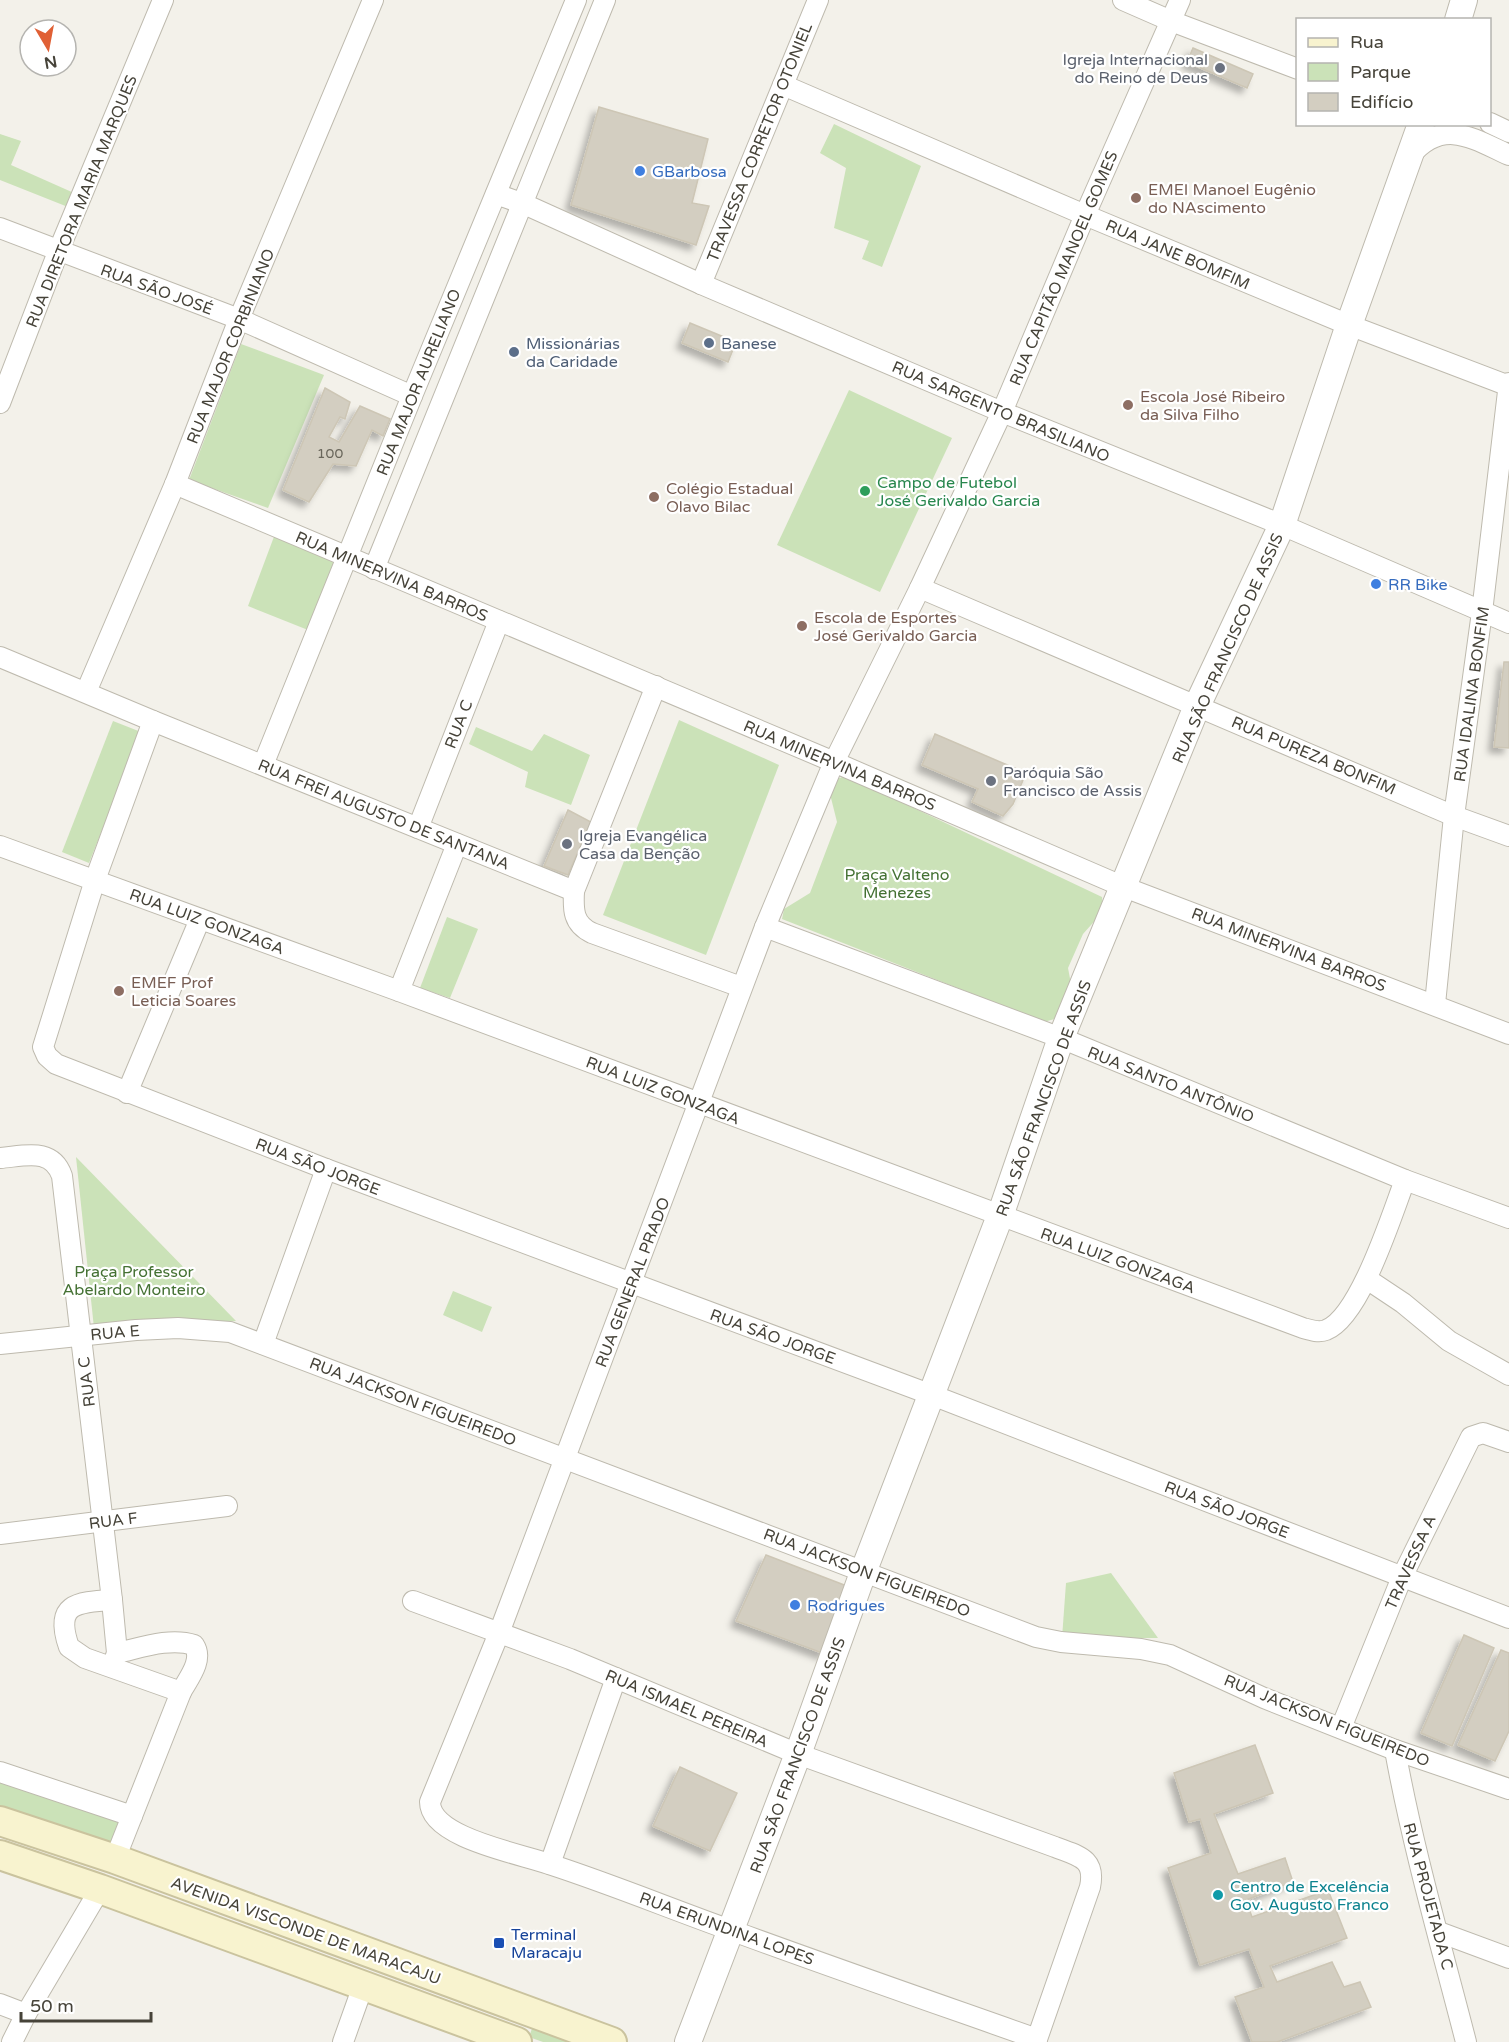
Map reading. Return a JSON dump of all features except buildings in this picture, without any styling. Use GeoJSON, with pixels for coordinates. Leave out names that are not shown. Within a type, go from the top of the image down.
{"type":"FeatureCollection","features":[{"type":"Feature","properties":{"kind":"main road","name":"AVENIDA VISCONDE DE MARACAJU"},"geometry":{"type":"LineString","coordinates":[[0,1821],[115,1859],[612,2042]]}},
{"type":"Feature","properties":{"kind":"main road","name":"AVENIDA VISCONDE DE MARACAJU"},"geometry":{"type":"LineString","coordinates":[[0,1855],[100,1889],[517,2042]]}},
{"type":"Feature","properties":{"kind":"street","name":"RUA DIRETORA MARIA MARQUES"},"geometry":{"type":"LineString","coordinates":[[0,403],[58,252],[163,0]]}},
{"type":"Feature","properties":{"kind":"street","name":"RUA MAJOR CORBINIANO"},"geometry":{"type":"LineString","coordinates":[[86,692],[175,484],[239,319],[373,0]]}},
{"type":"Feature","properties":{"kind":"street","name":"RUA MAJOR AURELIANO"},"geometry":{"type":"LineString","coordinates":[[374,569],[605,0]]}},
{"type":"Feature","properties":{"kind":"street","name":"TRAVESSA CORRETOR OTONIEL"},"geometry":{"type":"LineString","coordinates":[[701,284],[818,0]]}},
{"type":"Feature","properties":{"kind":"street"},"geometry":{"type":"LineString","coordinates":[[1123,0],[1170,21],[1296,68]]}},
{"type":"Feature","properties":{"kind":"street","name":"RUA CAPITÃO MANOEL GOMES"},"geometry":{"type":"LineString","coordinates":[[834,762],[920,588],[1002,412],[1085,215],[1180,0]]}},
{"type":"Feature","properties":{"kind":"street"},"geometry":{"type":"LineString","coordinates":[[1459,18],[1464,0]]}},
{"type":"Feature","properties":{"kind":"street","name":"RUA MAJOR AURELIANO"},"geometry":{"type":"LineString","coordinates":[[263,765],[496,194],[571,2]]}},
{"type":"Feature","properties":{"kind":"street","name":"RUA JANE BOMFIM"},"geometry":{"type":"LineString","coordinates":[[783,86],[1349,325],[1509,385]]}},
{"type":"Feature","properties":{"kind":"street"},"geometry":{"type":"LineString","coordinates":[[1491,123],[1509,132]]}},
{"type":"Feature","properties":{"kind":"street","name":"RUA SÃO FRANCISCO DE ASSIS"},"geometry":{"type":"LineString","coordinates":[[688,2042],[798,1754],[864,1570],[1000,1216],[1061,1038],[1197,706],[1282,525],[1349,325],[1420,126]]}},
{"type":"Feature","properties":{"kind":"street"},"geometry":{"type":"LineString","coordinates":[[1411,155],[1432,137],[1445,134],[1459,134],[1509,155]]}},
{"type":"Feature","properties":{"kind":"street","name":"RUA SARGENTO BRASILIANO"},"geometry":{"type":"LineString","coordinates":[[496,194],[524,204],[701,284],[1002,412],[1282,525],[1509,623]]}},
{"type":"Feature","properties":{"kind":"street","name":"RUA SÃO JOSÉ"},"geometry":{"type":"LineString","coordinates":[[0,228],[239,319],[412,396]]}},
{"type":"Feature","properties":{"kind":"street","name":"RUA IDALINA BONFIM"},"geometry":{"type":"LineString","coordinates":[[1435,1004],[1454,816],[1482,612],[1509,385]]}},
{"type":"Feature","properties":{"kind":"street","name":"RUA MINERVINA BARROS"},"geometry":{"type":"LineString","coordinates":[[175,484],[656,686],[1124,887],[1509,1034]]}},
{"type":"Feature","properties":{"kind":"street","name":"RUA PUREZA BONFIM"},"geometry":{"type":"LineString","coordinates":[[920,588],[1454,816],[1509,836]]}},
{"type":"Feature","properties":{"kind":"street","name":"RUA C"},"geometry":{"type":"LineString","coordinates":[[418,828],[498,621]]}},
{"type":"Feature","properties":{"kind":"street","name":"RUA FREI AUGUSTO DE SANTANA"},"geometry":{"type":"LineString","coordinates":[[0,657],[574,891]]}},
{"type":"Feature","properties":{"kind":"street"},"geometry":{"type":"LineString","coordinates":[[656,686],[574,891],[573,911],[578,924],[584,929],[741,987]]}},
{"type":"Feature","properties":{"kind":"street"},"geometry":{"type":"LineString","coordinates":[[95,880],[153,721]]}},
{"type":"Feature","properties":{"kind":"street","name":"RUA GENERAL PRADO"},"geometry":{"type":"LineString","coordinates":[[430,1802],[499,1633],[741,987],[834,762]]}},
{"type":"Feature","properties":{"kind":"street"},"geometry":{"type":"LineString","coordinates":[[399,991],[457,844]]}},
{"type":"Feature","properties":{"kind":"street","name":"RUA LUIZ GONZAGA"},"geometry":{"type":"LineString","coordinates":[[0,846],[399,991],[1303,1328],[1326,1330],[1346,1311],[1367,1279]]}},
{"type":"Feature","properties":{"kind":"street","name":"RUA SÃO JORGE"},"geometry":{"type":"LineString","coordinates":[[95,880],[44,1047],[50,1060],[56,1064],[631,1284],[932,1395],[1509,1618]]}},
{"type":"Feature","properties":{"kind":"street"},"geometry":{"type":"LineString","coordinates":[[127,1093],[200,919]]}},
{"type":"Feature","properties":{"kind":"street","name":"RUA SANTO ANTÔNIO"},"geometry":{"type":"LineString","coordinates":[[765,927],[1061,1038],[1405,1180],[1509,1218]]}},
{"type":"Feature","properties":{"kind":"street","name":"RUA C"},"geometry":{"type":"LineString","coordinates":[[0,1158],[48,1157],[58,1164],[64,1189],[112,1600],[114,1660]]}},
{"type":"Feature","properties":{"kind":"street"},"geometry":{"type":"LineString","coordinates":[[263,1344],[327,1169]]}},
{"type":"Feature","properties":{"kind":"street"},"geometry":{"type":"LineString","coordinates":[[1405,1180],[1367,1279],[1449,1341],[1509,1375]]}},
{"type":"Feature","properties":{"kind":"street","name":"RUA E"},"geometry":{"type":"LineString","coordinates":[[0,1344],[178,1328],[230,1332]]}},
{"type":"Feature","properties":{"kind":"street","name":"RUA JACKSON FIGUEIREDO"},"geometry":{"type":"LineString","coordinates":[[230,1332],[1036,1636],[1061,1642],[1141,1649],[1170,1655],[1264,1698],[1395,1750],[1509,1789]]}},
{"type":"Feature","properties":{"kind":"street","name":"TRAVESSA A"},"geometry":{"type":"LineString","coordinates":[[1341,1728],[1402,1577],[1471,1437],[1483,1433],[1509,1442]]}},
{"type":"Feature","properties":{"kind":"street","name":"RUA F"},"geometry":{"type":"LineString","coordinates":[[0,1534],[227,1506]]}},
{"type":"Feature","properties":{"kind":"street"},"geometry":{"type":"LineString","coordinates":[[112,1600],[81,1603],[66,1612],[63,1628],[69,1647],[76,1653],[114,1660],[181,1692]]}},
{"type":"Feature","properties":{"kind":"street","name":"RUA ISMAEL PEREIRA"},"geometry":{"type":"LineString","coordinates":[[413,1601],[616,1678],[798,1754],[1065,1851],[1086,1861],[1092,1870],[1090,1887],[1036,2041]]}},
{"type":"Feature","properties":{"kind":"street"},"geometry":{"type":"LineString","coordinates":[[114,1660],[164,1643],[179,1642],[194,1645],[198,1659],[181,1692],[115,1859]]}},
{"type":"Feature","properties":{"kind":"street"},"geometry":{"type":"LineString","coordinates":[[550,1864],[616,1678]]}},
{"type":"Feature","properties":{"kind":"street","name":"RUA PROJETADA C"},"geometry":{"type":"LineString","coordinates":[[1395,1750],[1409,1820],[1466,2042]]}},
{"type":"Feature","properties":{"kind":"street"},"geometry":{"type":"LineString","coordinates":[[0,1772],[132,1816]]}},
{"type":"Feature","properties":{"kind":"street","name":"RUA ERUNDINA LOPES"},"geometry":{"type":"LineString","coordinates":[[430,1802],[432,1812],[436,1817],[463,1837],[550,1864],[1036,2041]]}},
{"type":"Feature","properties":{"kind":"street"},"geometry":{"type":"LineString","coordinates":[[16,2041],[26,2014],[100,1889]]}},
{"type":"Feature","properties":{"kind":"street"},"geometry":{"type":"LineString","coordinates":[[1439,1932],[1509,1958]]}},
{"type":"Feature","properties":{"kind":"street"},"geometry":{"type":"LineString","coordinates":[[342,2042],[363,1986]]}},
{"type":"Feature","properties":{"kind":"street"},"geometry":{"type":"LineString","coordinates":[[0,2004],[26,2014]]}},
{"type":"Feature","properties":{"kind":"green space"},"geometry":{"type":"Polygon","coordinates":[[[834,124],[921,166],[882,267],[862,259],[869,241],[834,228],[846,168],[820,153],[834,124]]]}},
{"type":"Feature","properties":{"kind":"green space"},"geometry":{"type":"Polygon","coordinates":[[[0,134],[21,141],[11,165],[74,193],[68,207],[0,180],[0,134]]]}},
{"type":"Feature","properties":{"kind":"green space"},"geometry":{"type":"Polygon","coordinates":[[[241,344],[324,375],[268,508],[189,480],[241,344]]]}},
{"type":"Feature","properties":{"kind":"green space","name":"Campo de Futebol José Gerivaldo Garcia"},"geometry":{"type":"Polygon","coordinates":[[[849,390],[952,438],[880,592],[777,545],[849,390]]]}},
{"type":"Feature","properties":{"kind":"green space"},"geometry":{"type":"Polygon","coordinates":[[[275,534],[334,561],[308,630],[248,606],[275,534]]]}},
{"type":"Feature","properties":{"kind":"green space"},"geometry":{"type":"Polygon","coordinates":[[[679,720],[779,765],[706,955],[603,915],[679,720]]]}},
{"type":"Feature","properties":{"kind":"green space"},"geometry":{"type":"Polygon","coordinates":[[[113,721],[141,732],[89,863],[62,852],[113,721]]]}},
{"type":"Feature","properties":{"kind":"green space"},"geometry":{"type":"Polygon","coordinates":[[[476,727],[532,751],[544,734],[590,755],[571,805],[525,787],[528,772],[469,744],[476,727]]]}},
{"type":"Feature","properties":{"kind":"green space","name":"Praça Valteno Menezes"},"geometry":{"type":"Polygon","coordinates":[[[846,776],[1102,897],[1103,908],[1083,934],[1068,968],[1072,989],[1058,1018],[1044,1022],[782,919],[784,909],[810,893],[837,822],[830,794],[836,779],[846,776]]]}},
{"type":"Feature","properties":{"kind":"green space"},"geometry":{"type":"Polygon","coordinates":[[[447,917],[478,929],[450,998],[420,988],[447,917]]]}},
{"type":"Feature","properties":{"kind":"green space","name":"Praça Professor Abelardo Monteiro"},"geometry":{"type":"Polygon","coordinates":[[[76,1157],[236,1321],[94,1328],[76,1157]]]}},
{"type":"Feature","properties":{"kind":"green space"},"geometry":{"type":"Polygon","coordinates":[[[453,1291],[492,1307],[482,1332],[443,1315],[453,1291]]]}},
{"type":"Feature","properties":{"kind":"green space"},"geometry":{"type":"Polygon","coordinates":[[[1111,1573],[1158,1638],[1062,1638],[1066,1583],[1111,1573]]]}},
{"type":"Feature","properties":{"kind":"green space"},"geometry":{"type":"Polygon","coordinates":[[[0,1782],[120,1822],[109,1845],[0,1809],[0,1782]]]}},
{"type":"Feature","properties":{"kind":"green space"},"geometry":{"type":"Polygon","coordinates":[[[535,2020],[590,2042],[543,2042],[529,2037],[535,2020]]]}},
{"type":"Feature","properties":{"kind":"place","name":"Igreja Internacional do Reino de Deus"},"geometry":{"type":"Point","coordinates":[1220,68]}},
{"type":"Feature","properties":{"kind":"place","name":"GBarbosa"},"geometry":{"type":"Point","coordinates":[640,171]}},
{"type":"Feature","properties":{"kind":"place","name":"EMEI Manoel Eugênio do NAscimento"},"geometry":{"type":"Point","coordinates":[1136,198]}},
{"type":"Feature","properties":{"kind":"place","name":"Banese"},"geometry":{"type":"Point","coordinates":[709,343]}},
{"type":"Feature","properties":{"kind":"place","name":"Missionárias da Caridade"},"geometry":{"type":"Point","coordinates":[514,352]}},
{"type":"Feature","properties":{"kind":"place","name":"Escola José Ribeiro da Silva Filho"},"geometry":{"type":"Point","coordinates":[1128,405]}},
{"type":"Feature","properties":{"kind":"place","name":"Campo de Futebol José Gerivaldo Garcia"},"geometry":{"type":"Point","coordinates":[865,491]}},
{"type":"Feature","properties":{"kind":"place","name":"Colégio Estadual Olavo Bilac"},"geometry":{"type":"Point","coordinates":[654,497]}},
{"type":"Feature","properties":{"kind":"place","name":"RR Bike"},"geometry":{"type":"Point","coordinates":[1376,584]}},
{"type":"Feature","properties":{"kind":"place","name":"Escola de Esportes José Gerivaldo Garcia"},"geometry":{"type":"Point","coordinates":[802,626]}},
{"type":"Feature","properties":{"kind":"place","name":"Paróquia São Francisco de Assis"},"geometry":{"type":"Point","coordinates":[991,781]}},
{"type":"Feature","properties":{"kind":"place","name":"Igreja Evangélica Casa da Benção"},"geometry":{"type":"Point","coordinates":[567,844]}},
{"type":"Feature","properties":{"kind":"place","name":"EMEF Prof Leticia Soares"},"geometry":{"type":"Point","coordinates":[119,991]}},
{"type":"Feature","properties":{"kind":"place","name":"Rodrigues"},"geometry":{"type":"Point","coordinates":[795,1605]}},
{"type":"Feature","properties":{"kind":"place","name":"Centro de Excelência Gov. Augusto Franco"},"geometry":{"type":"Point","coordinates":[1218,1895]}},
{"type":"Feature","properties":{"kind":"place","name":"Terminal Maracaju"},"geometry":{"type":"Point","coordinates":[499,1943]}}]}
